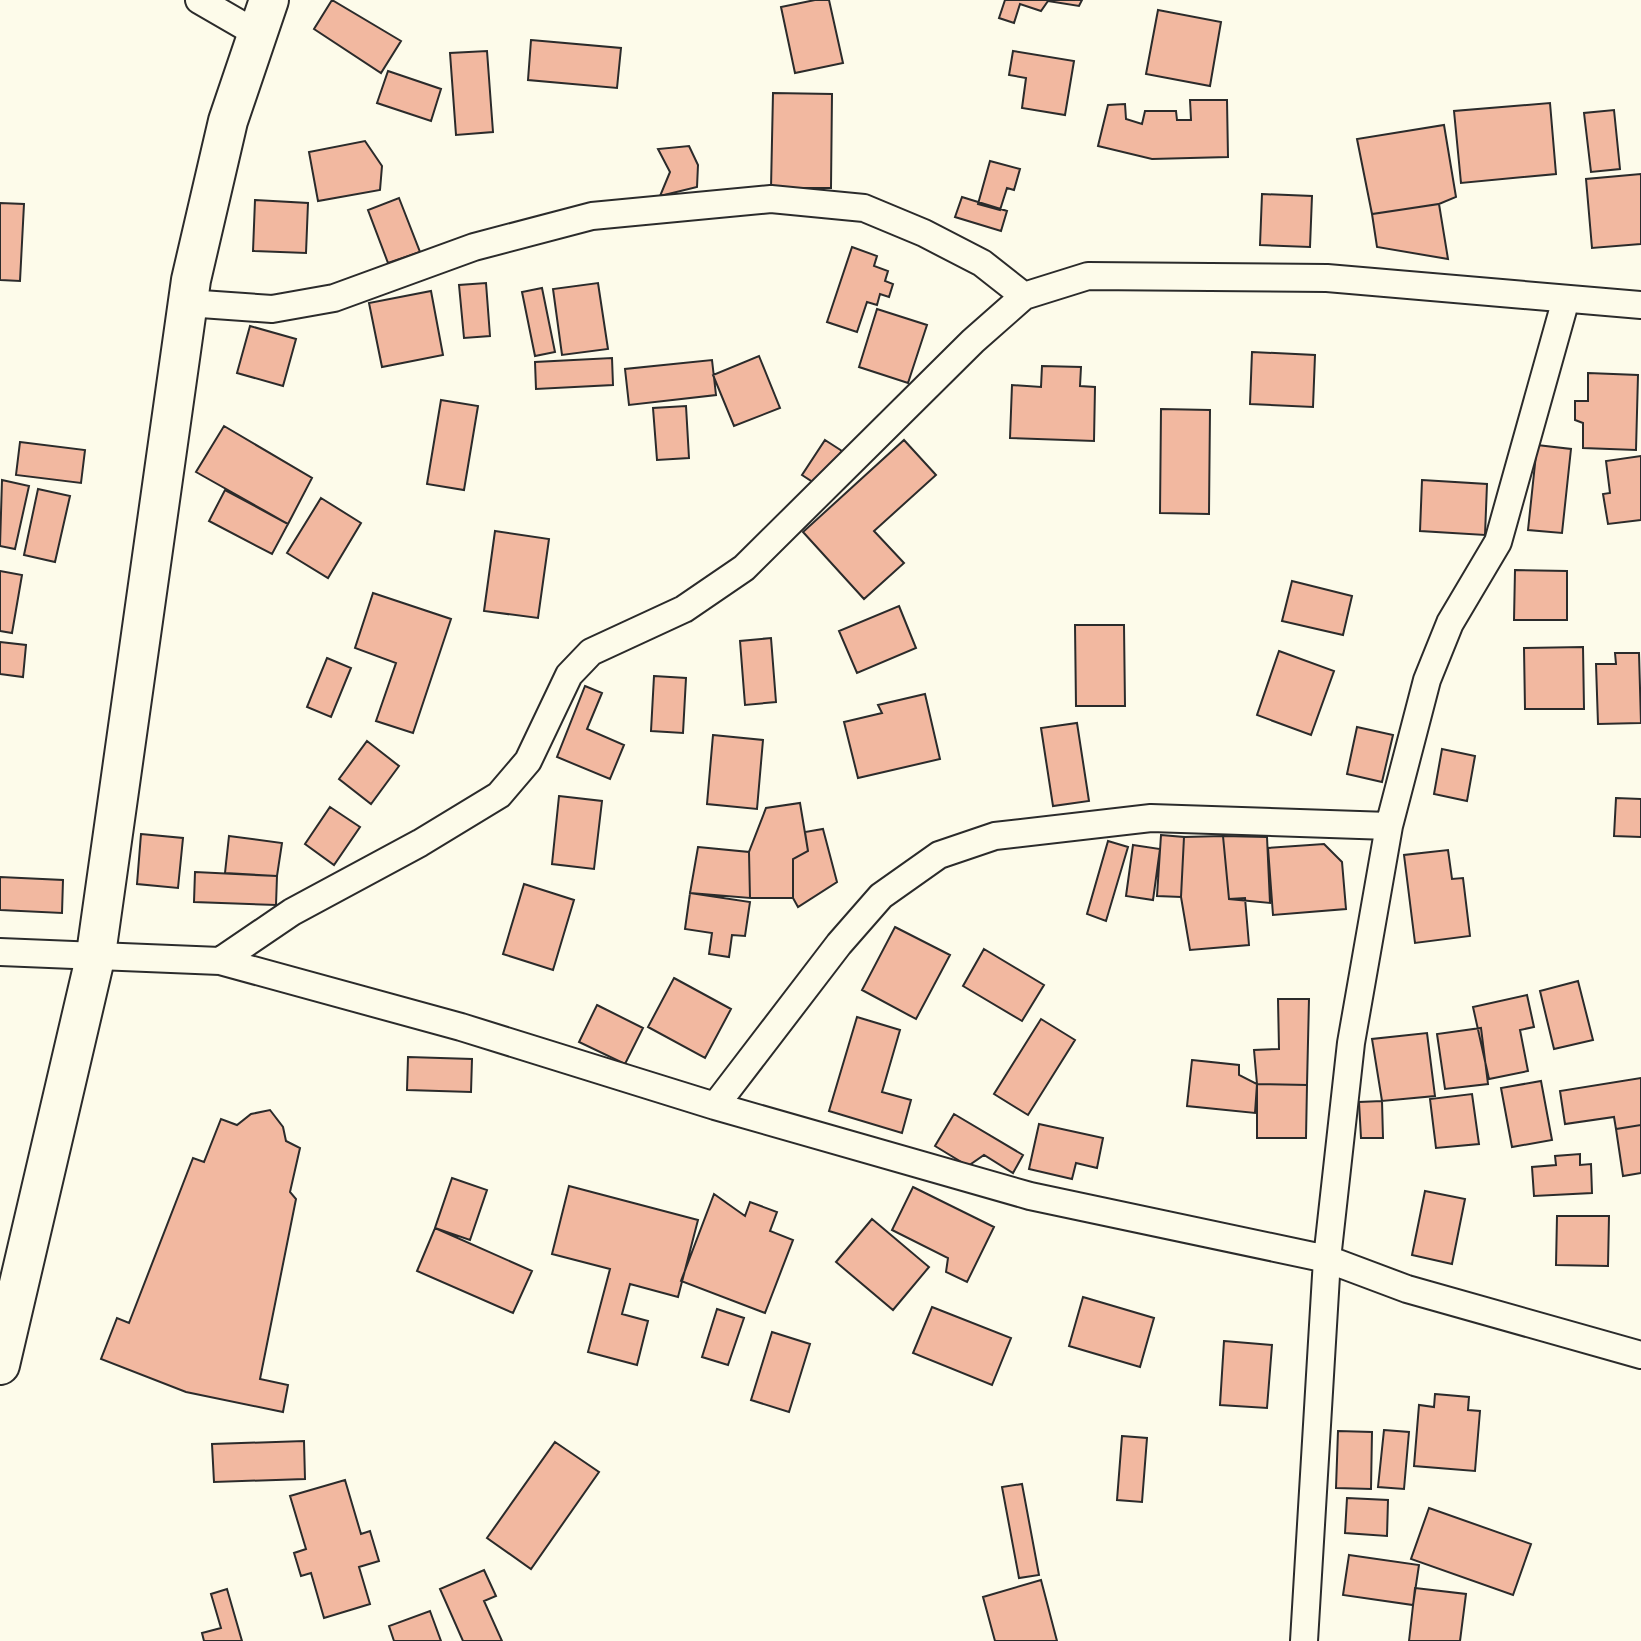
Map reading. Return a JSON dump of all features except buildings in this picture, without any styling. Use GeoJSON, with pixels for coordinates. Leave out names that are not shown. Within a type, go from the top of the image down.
{"type":"FeatureCollection","features":[{"type":"Feature","properties":{"kind":"main road"},"geometry":{"type":"LineString","coordinates":[[0,1365],[96,954],[187,303],[228,121],[262,17]]}},
{"type":"Feature","properties":{"kind":"street"},"geometry":{"type":"LineString","coordinates":[[199,0],[262,17]]}},
{"type":"Feature","properties":{"kind":"street"},"geometry":{"type":"LineString","coordinates":[[187,303],[272,309],[334,298],[474,247],[592,216],[771,199],[864,208],[924,233],[970,257],[1024,296]]}},
{"type":"Feature","properties":{"kind":"street"},"geometry":{"type":"LineString","coordinates":[[220,961],[292,912],[420,843],[499,795],[528,761],[569,675],[591,652],[684,609],[744,568],[973,341],[1024,296],[1088,276],[1327,278],[1641,305]]}},
{"type":"Feature","properties":{"kind":"street"},"geometry":{"type":"LineString","coordinates":[[1304,1641],[1327,1259],[1351,1043],[1389,826],[1427,680],[1450,623],[1498,542],[1566,299]]}},
{"type":"Feature","properties":{"kind":"street"},"geometry":{"type":"LineString","coordinates":[[715,1106],[870,908],[939,855],[995,836],[1151,818],[1389,826]]}},
{"type":"Feature","properties":{"kind":"street"},"geometry":{"type":"LineString","coordinates":[[0,952],[220,961],[461,1027],[715,1106],[1030,1196],[1327,1259],[1407,1289],[1641,1355]]}}]}
